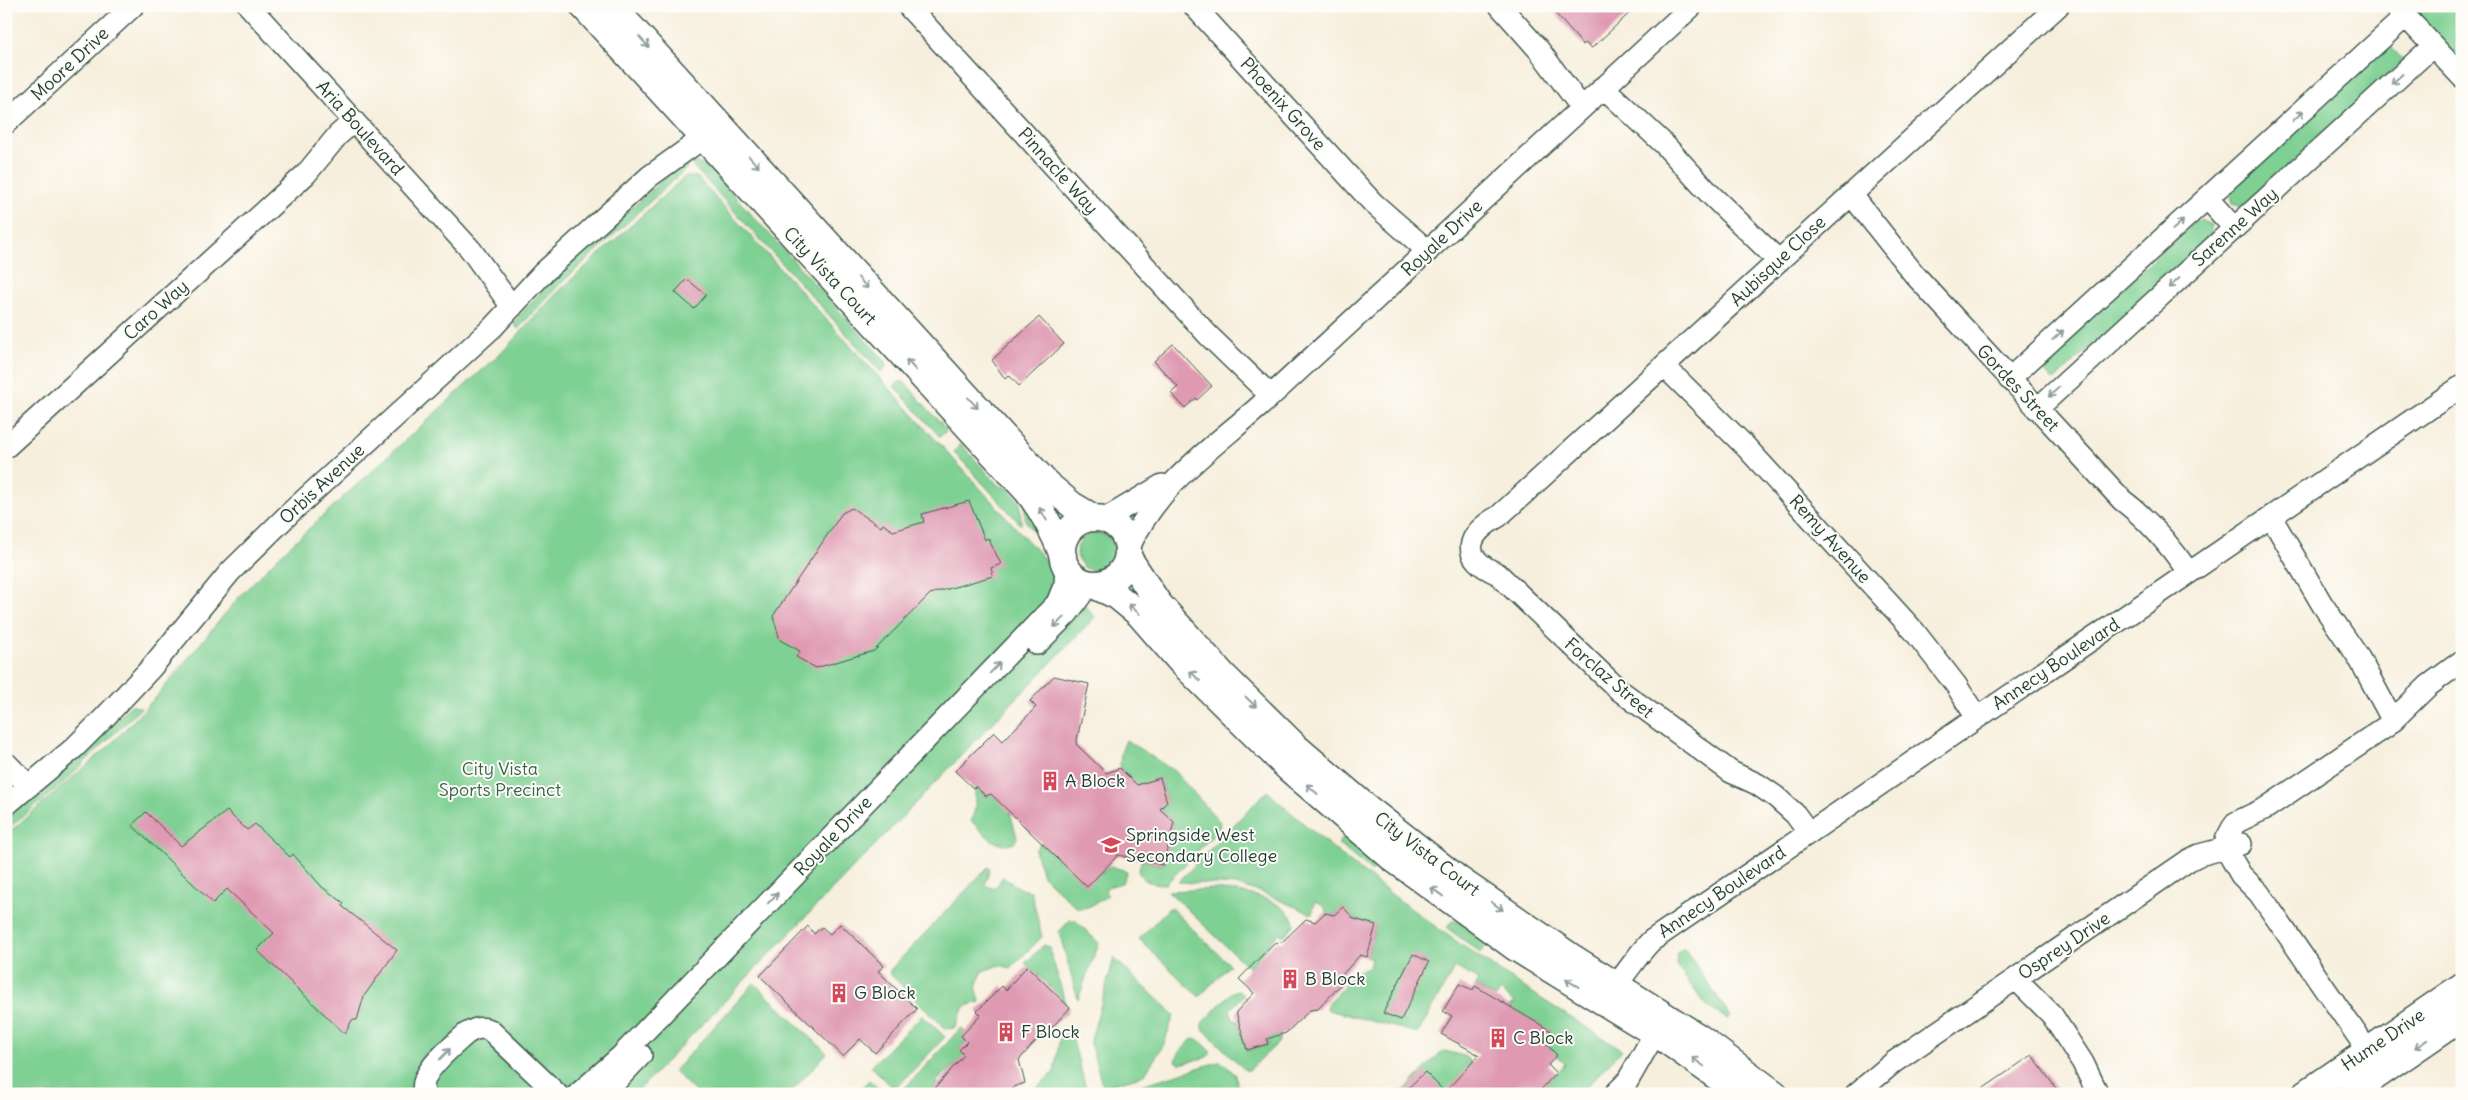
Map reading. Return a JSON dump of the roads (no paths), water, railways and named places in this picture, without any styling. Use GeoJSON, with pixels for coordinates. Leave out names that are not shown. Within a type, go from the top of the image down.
{"type":"FeatureCollection","features":[{"type":"Feature","properties":{"kind":"street","name":"Moore Drive"},"geometry":{"type":"LineString","coordinates":[[6,123],[133,6]]}},
{"type":"Feature","properties":{"kind":"street","name":"Aria Boulevard"},"geometry":{"type":"LineString","coordinates":[[249,6],[471,250],[519,300]]}},
{"type":"Feature","properties":{"kind":"street","name":"City Vista Court"},"geometry":{"type":"LineString","coordinates":[[583,6],[1027,491],[1050,525],[1064,561]]}},
{"type":"Feature","properties":{"kind":"street","name":"City Vista Court"},"geometry":{"type":"LineString","coordinates":[[612,6],[1046,483],[1072,505],[1100,519]]}},
{"type":"Feature","properties":{"kind":"street","name":"Pinnacle Way"},"geometry":{"type":"LineString","coordinates":[[908,6],[1266,400]]}},
{"type":"Feature","properties":{"kind":"street","name":"Phoenix Grove"},"geometry":{"type":"LineString","coordinates":[[1194,6],[1422,257]]}},
{"type":"Feature","properties":{"kind":"street"},"geometry":{"type":"LineString","coordinates":[[1500,6],[1539,50],[1663,143],[1774,265]]}},
{"type":"Feature","properties":{"kind":"street","name":"Royale Drive"},"geometry":{"type":"LineString","coordinates":[[1189,466],[1266,400],[1692,6]]}},
{"type":"Feature","properties":{"kind":"street","name":"Aubisque Close"},"geometry":{"type":"LineString","coordinates":[[1478,549],[1499,516],[2058,6]]}},
{"type":"Feature","properties":{"kind":"street"},"geometry":{"type":"LineString","coordinates":[[2009,379],[2208,198],[2400,11],[2462,77]]}},
{"type":"Feature","properties":{"kind":"street","name":"Sarenne Way"},"geometry":{"type":"LineString","coordinates":[[2036,409],[2433,46]]}},
{"type":"Feature","properties":{"kind":"street","name":"Caro Way"},"geometry":{"type":"LineString","coordinates":[[6,447],[359,127]]}},
{"type":"Feature","properties":{"kind":"street","name":"Orbis Avenue"},"geometry":{"type":"LineString","coordinates":[[14,793],[74,748],[132,688],[230,572],[251,551],[698,132]]}},
{"type":"Feature","properties":{"kind":"street"},"geometry":{"type":"LineString","coordinates":[[2208,198],[2234,228]]}},
{"type":"Feature","properties":{"kind":"street","name":"Gordes Street"},"geometry":{"type":"LineString","coordinates":[[1846,199],[2036,409],[2122,500],[2140,514],[2169,545],[2184,577]]}},
{"type":"Feature","properties":{"kind":"street","name":"Remy Avenue"},"geometry":{"type":"LineString","coordinates":[[1668,362],[1914,631],[1960,673],[1983,714]]}},
{"type":"Feature","properties":{"kind":"street","name":"Annecy Boulevard"},"geometry":{"type":"LineString","coordinates":[[1608,987],[1624,954],[1651,941],[2462,386]]}},
{"type":"Feature","properties":{"kind":"street"},"geometry":{"type":"LineString","coordinates":[[1189,466],[1145,515],[1119,575],[1111,581],[1101,584],[1090,584],[1072,575],[1064,561],[1063,545],[1067,535],[1083,520],[1100,519],[1152,492],[1189,466]]}},
{"type":"Feature","properties":{"kind":"street"},"geometry":{"type":"LineString","coordinates":[[1100,519],[1121,530],[1128,552]]}},
{"type":"Feature","properties":{"kind":"street"},"geometry":{"type":"LineString","coordinates":[[2265,521],[2399,715]]}},
{"type":"Feature","properties":{"kind":"street","name":"Forclaz Street"},"geometry":{"type":"LineString","coordinates":[[1478,549],[1498,574],[1619,690],[1730,772],[1757,784],[1776,797],[1795,814],[1800,838]]}},
{"type":"Feature","properties":{"kind":"street","name":"City Vista Court"},"geometry":{"type":"LineString","coordinates":[[1128,552],[1168,616],[1223,675],[1329,776],[1401,836],[1608,987],[1661,1037],[1741,1094]]}},
{"type":"Feature","properties":{"kind":"street","name":"Royale Drive"},"geometry":{"type":"LineString","coordinates":[[578,1094],[621,1056],[1056,603],[1065,584],[1064,561]]}},
{"type":"Feature","properties":{"kind":"street","name":"City Vista Court"},"geometry":{"type":"LineString","coordinates":[[1090,584],[1117,596],[1139,614],[1180,660],[1283,762],[1392,858],[1500,937],[1608,987],[1700,1038],[1775,1094]]}},
{"type":"Feature","properties":{"kind":"street","name":"Royale Drive"},"geometry":{"type":"LineString","coordinates":[[604,1094],[1061,620],[1090,584]]}},
{"type":"Feature","properties":{"kind":"street"},"geometry":{"type":"LineString","coordinates":[[2375,1061],[2259,894],[2242,856],[2234,846],[2266,808],[2399,715],[2428,686],[2462,661]]}},
{"type":"Feature","properties":{"kind":"street"},"geometry":{"type":"LineString","coordinates":[[6,763],[14,793]]}},
{"type":"Feature","properties":{"kind":"street","name":"Osprey Drive"},"geometry":{"type":"LineString","coordinates":[[1856,1094],[1894,1062],[2189,860],[2199,855],[2234,846]]}},
{"type":"Feature","properties":{"kind":"street"},"geometry":{"type":"LineString","coordinates":[[2024,973],[2083,1063],[2098,1094]]}},
{"type":"Feature","properties":{"kind":"street","name":"Hume Drive"},"geometry":{"type":"LineString","coordinates":[[2350,1094],[2375,1061],[2462,986]]}},
{"type":"Feature","properties":{"kind":"street","name":"Hume Drive"},"geometry":{"type":"LineString","coordinates":[[2305,1094],[2462,1017]]}},
{"type":"Feature","properties":{"kind":"street"},"geometry":{"type":"LineString","coordinates":[[425,1094],[422,1086],[425,1075],[466,1034],[473,1030],[485,1028],[490,1030],[557,1094]]}},
{"type":"Feature","properties":{"kind":"street"},"geometry":{"type":"LineString","coordinates":[[1621,1088],[1637,1078],[1649,1066],[1661,1037]]}},
{"type":"Feature","properties":{"kind":"street","name":"Osprey Drive"},"geometry":{"type":"LineString","coordinates":[[1838,1094],[1858,1080],[1894,1062]]}},
{"type":"Feature","properties":{"kind":"place","name":"A Block"},"geometry":{"type":"Point","coordinates":[1050,781]}},
{"type":"Feature","properties":{"kind":"place","name":"Springside West Secondary College"},"geometry":{"type":"Point","coordinates":[1111,845]}},
{"type":"Feature","properties":{"kind":"place","name":"B Block"},"geometry":{"type":"Point","coordinates":[1290,979]}},
{"type":"Feature","properties":{"kind":"place","name":"G Block"},"geometry":{"type":"Point","coordinates":[839,993]}},
{"type":"Feature","properties":{"kind":"place","name":"F Block"},"geometry":{"type":"Point","coordinates":[1006,1032]}},
{"type":"Feature","properties":{"kind":"place","name":"C Block"},"geometry":{"type":"Point","coordinates":[1498,1038]}},
{"type":"Feature","properties":{"kind":"park label","name":"City Vista Sports Precinct"},"geometry":{"type":"Point","coordinates":[500,780]}}]}
